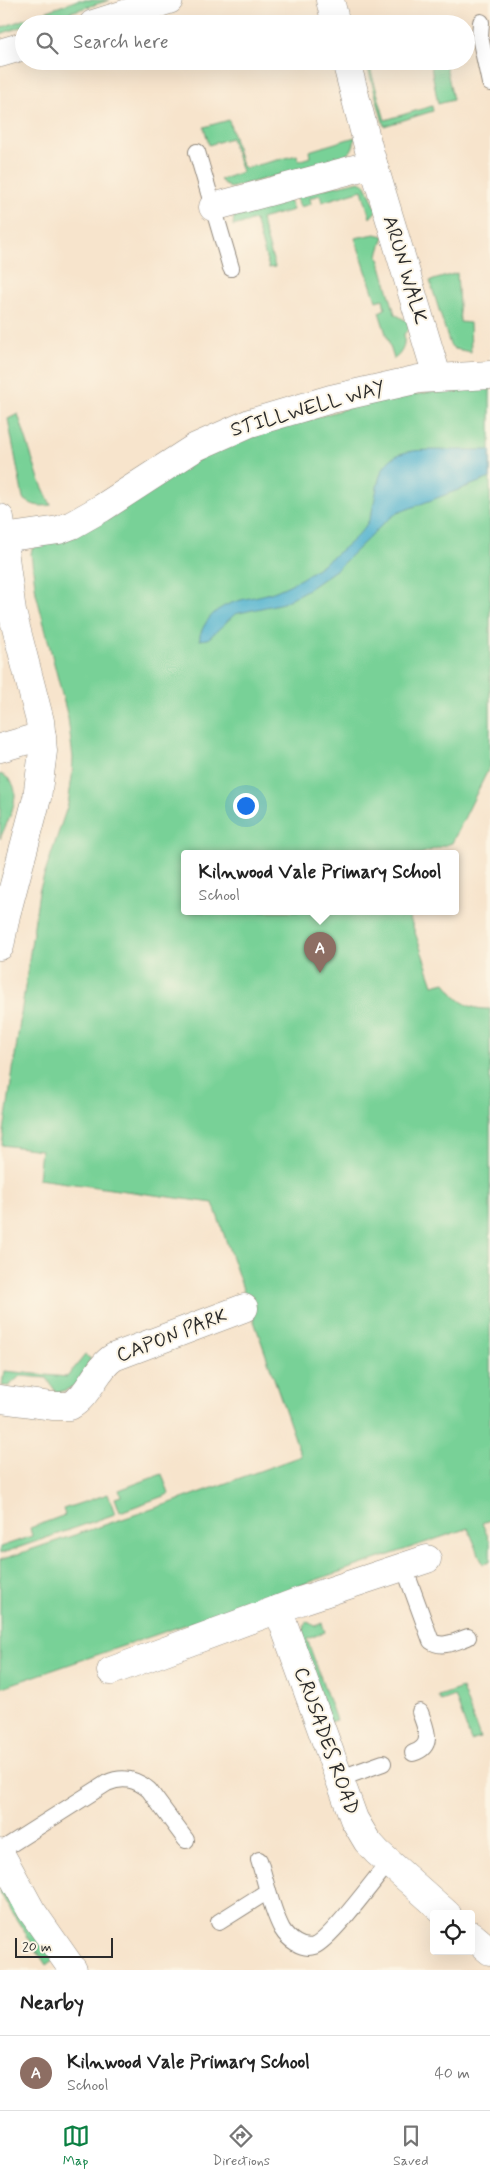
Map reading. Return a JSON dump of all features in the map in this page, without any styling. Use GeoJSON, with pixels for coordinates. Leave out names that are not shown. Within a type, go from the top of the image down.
{"type":"FeatureCollection","features":[{"type":"Feature","properties":{"kind":"street"},"geometry":{"type":"LineString","coordinates":[[122,15],[169,0]]}},
{"type":"Feature","properties":{"kind":"street"},"geometry":{"type":"LineString","coordinates":[[330,0],[334,15]]}},
{"type":"Feature","properties":{"kind":"street"},"geometry":{"type":"LineString","coordinates":[[0,53],[15,49]]}},
{"type":"Feature","properties":{"kind":"street","name":"ARUN WALK"},"geometry":{"type":"LineString","coordinates":[[348,70],[373,164],[437,376]]}},
{"type":"Feature","properties":{"kind":"street"},"geometry":{"type":"LineString","coordinates":[[213,207],[373,164]]}},
{"type":"Feature","properties":{"kind":"street","name":"STILLWELL WAY"},"geometry":{"type":"LineString","coordinates":[[1,528],[59,530],[72,525],[110,503],[196,447],[250,422],[381,386],[437,376],[490,375]]}},
{"type":"Feature","properties":{"kind":"street"},"geometry":{"type":"LineString","coordinates":[[0,946],[6,915],[39,786],[42,764],[40,721],[12,612],[1,528]]}},
{"type":"Feature","properties":{"kind":"street"},"geometry":{"type":"LineString","coordinates":[[0,748],[42,736]]}},
{"type":"Feature","properties":{"kind":"street","name":"CAPON PARK"},"geometry":{"type":"LineString","coordinates":[[0,1399],[52,1406],[70,1406],[83,1394],[105,1363],[114,1357],[244,1308]]}},
{"type":"Feature","properties":{"kind":"street"},"geometry":{"type":"LineString","coordinates":[[111,1671],[278,1609],[416,1563]]}},
{"type":"Feature","properties":{"kind":"street","name":"CRUSADES ROAD"},"geometry":{"type":"LineString","coordinates":[[278,1609],[338,1779],[361,1831],[371,1846],[388,1863],[441,1910]]}},
{"type":"Feature","properties":{"kind":"street"},"geometry":{"type":"LineString","coordinates":[[0,1852],[32,1910],[72,1970]]}},
{"type":"Feature","properties":{"kind":"street"},"geometry":{"type":"LineString","coordinates":[[475,1939],[490,1952]]}},
{"type":"Feature","properties":{"kind":"lane"},"geometry":{"type":"LineString","coordinates":[[481,22],[480,37],[490,83]]}},
{"type":"Feature","properties":{"kind":"lane"},"geometry":{"type":"LineString","coordinates":[[197,152],[231,268]]}},
{"type":"Feature","properties":{"kind":"lane"},"geometry":{"type":"LineString","coordinates":[[416,1563],[431,1641],[435,1644],[444,1645],[468,1637]]}},
{"type":"Feature","properties":{"kind":"lane"},"geometry":{"type":"LineString","coordinates":[[413,1753],[426,1745],[427,1733],[420,1712]]}},
{"type":"Feature","properties":{"kind":"lane"},"geometry":{"type":"LineString","coordinates":[[338,1779],[383,1763]]}},
{"type":"Feature","properties":{"kind":"lane"},"geometry":{"type":"LineString","coordinates":[[0,1852],[107,1783],[124,1778],[142,1784],[186,1840]]}},
{"type":"Feature","properties":{"kind":"lane"},"geometry":{"type":"LineString","coordinates":[[259,1860],[282,1929],[296,1943],[310,1947],[317,1945],[329,1935],[388,1863]]}},
{"type":"Feature","properties":{"kind":"lane"},"geometry":{"type":"LineString","coordinates":[[219,1922],[268,1891]]}},
{"type":"Feature","properties":{"kind":"green space"},"geometry":{"type":"Polygon","coordinates":[[[78,0],[110,0],[61,15],[36,15],[78,0]]]}},
{"type":"Feature","properties":{"kind":"green space"},"geometry":{"type":"Polygon","coordinates":[[[15,23],[15,29],[0,34],[0,28],[15,23]]]}},
{"type":"Feature","properties":{"kind":"green space"},"geometry":{"type":"Polygon","coordinates":[[[368,70],[371,70],[385,120],[432,106],[433,111],[384,126],[368,70]]]}},
{"type":"Feature","properties":{"kind":"green space"},"geometry":{"type":"Polygon","coordinates":[[[432,70],[447,70],[453,100],[438,104],[432,70]]]}},
{"type":"Feature","properties":{"kind":"green space"},"geometry":{"type":"Polygon","coordinates":[[[229,120],[242,166],[246,168],[297,155],[299,161],[310,157],[309,151],[355,137],[351,151],[340,159],[230,188],[220,180],[242,172],[231,138],[209,145],[204,127],[229,120]]]}},
{"type":"Feature","properties":{"kind":"green space"},"geometry":{"type":"Polygon","coordinates":[[[360,181],[366,185],[377,210],[370,218],[362,190],[322,202],[320,195],[310,198],[311,204],[300,207],[296,195],[360,181]]]}},
{"type":"Feature","properties":{"kind":"green space"},"geometry":{"type":"Polygon","coordinates":[[[288,197],[293,210],[261,219],[275,267],[269,268],[255,220],[233,226],[234,215],[288,197]]]}},
{"type":"Feature","properties":{"kind":"green space"},"geometry":{"type":"Polygon","coordinates":[[[375,234],[384,236],[378,255],[395,314],[408,322],[410,328],[404,334],[404,345],[394,359],[379,312],[385,309],[383,299],[376,301],[355,238],[375,234]]]}},
{"type":"Feature","properties":{"kind":"green space"},"geometry":{"type":"Polygon","coordinates":[[[457,273],[460,322],[470,323],[471,352],[455,349],[450,345],[430,281],[457,273]]]}},
{"type":"Feature","properties":{"kind":"green space"},"geometry":{"type":"Polygon","coordinates":[[[490,386],[490,766],[452,843],[432,850],[181,850],[181,915],[409,915],[433,985],[445,982],[453,994],[463,1003],[476,1008],[490,1009],[490,1520],[482,1523],[490,1542],[490,1562],[483,1564],[468,1528],[0,1688],[0,1560],[182,1499],[301,1456],[213,1203],[38,1179],[41,1150],[2,1145],[39,891],[68,804],[73,758],[68,718],[36,593],[32,549],[215,451],[244,439],[361,404],[443,390],[490,386]]]}},
{"type":"Feature","properties":{"kind":"green space"},"geometry":{"type":"Polygon","coordinates":[[[18,414],[39,479],[51,505],[36,505],[29,503],[23,498],[8,419],[18,414]]]}},
{"type":"Feature","properties":{"kind":"green space"},"geometry":{"type":"Polygon","coordinates":[[[0,774],[9,779],[14,786],[15,794],[11,813],[0,839],[0,774]]]}},
{"type":"Feature","properties":{"kind":"green space"},"geometry":{"type":"Polygon","coordinates":[[[85,1355],[91,1359],[78,1381],[64,1391],[56,1392],[47,1378],[20,1376],[9,1386],[2,1386],[4,1371],[67,1377],[85,1355]]]}},
{"type":"Feature","properties":{"kind":"green space"},"geometry":{"type":"Polygon","coordinates":[[[162,1474],[169,1494],[120,1512],[115,1498],[121,1496],[119,1490],[162,1474]]]}},
{"type":"Feature","properties":{"kind":"green space"},"geometry":{"type":"Polygon","coordinates":[[[108,1494],[115,1514],[0,1554],[0,1547],[32,1536],[30,1528],[65,1515],[63,1509],[108,1494]]]}},
{"type":"Feature","properties":{"kind":"green space"},"geometry":{"type":"Polygon","coordinates":[[[306,1621],[315,1626],[322,1623],[325,1632],[307,1639],[336,1720],[329,1722],[302,1637],[306,1621]]]}},
{"type":"Feature","properties":{"kind":"green space"},"geometry":{"type":"Polygon","coordinates":[[[462,1688],[480,1738],[471,1741],[455,1696],[441,1701],[439,1696],[462,1688]]]}},
{"type":"Feature","properties":{"kind":"green space"},"geometry":{"type":"Polygon","coordinates":[[[0,1875],[54,1959],[46,1965],[0,1894],[0,1875]]]}},
{"type":"Feature","properties":{"kind":"water"},"geometry":{"type":"Polygon","coordinates":[[[490,450],[490,478],[397,513],[385,522],[337,569],[310,588],[283,603],[235,614],[208,639],[200,640],[200,634],[204,626],[218,610],[236,601],[276,591],[294,583],[351,542],[369,520],[382,471],[395,456],[414,451],[490,450]]]}},
{"type":"Feature","properties":{"kind":"place","name":"Kilnwood Vale Primary School"},"geometry":{"type":"Point","coordinates":[320,973]}}]}
